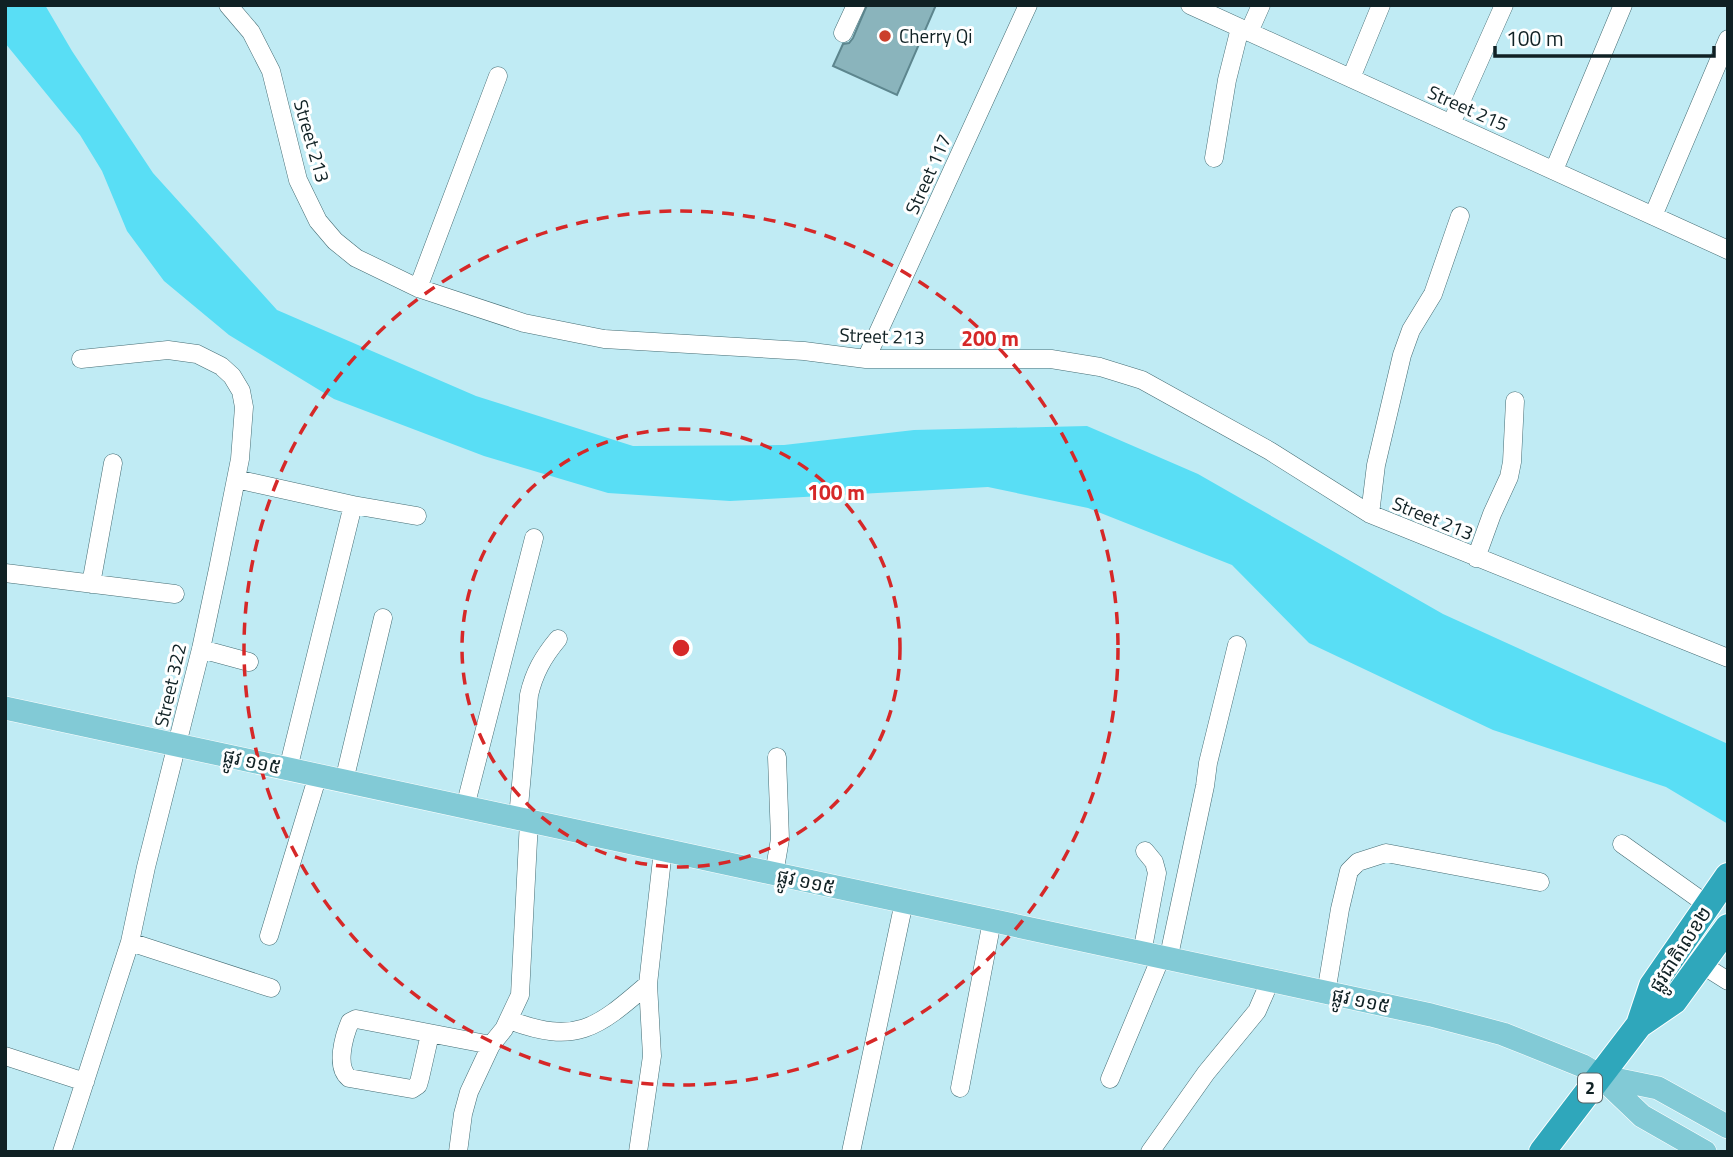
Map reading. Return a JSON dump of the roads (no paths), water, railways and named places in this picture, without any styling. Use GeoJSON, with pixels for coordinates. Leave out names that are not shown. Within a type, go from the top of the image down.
{"type":"FeatureCollection","features":[{"type":"Feature","properties":{"kind":"highway","name":"ផ្លូវជាតិលេខ២"},"geometry":{"type":"LineString","coordinates":[[1639,1025],[1652,986],[1717,892]]}},
{"type":"Feature","properties":{"kind":"highway","name":"ផ្លូវជាតិលេខ២"},"geometry":{"type":"LineString","coordinates":[[1542,1152],[1639,1025],[1674,1001],[1728,927]]}},
{"type":"Feature","properties":{"kind":"main road","name":"ផ្លូវ ១១៥"},"geometry":{"type":"LineString","coordinates":[[5,708],[1326,993],[1503,1034],[1564,1057],[1600,1076]]}},
{"type":"Feature","properties":{"kind":"main road"},"geometry":{"type":"LineString","coordinates":[[1600,1076],[1658,1088],[1728,1127]]}},
{"type":"Feature","properties":{"kind":"main road"},"geometry":{"type":"LineString","coordinates":[[1600,1076],[1643,1116],[1705,1152]]}},
{"type":"Feature","properties":{"kind":"street","name":"Street 213"},"geometry":{"type":"LineString","coordinates":[[228,5],[251,32],[271,71],[298,180],[318,221],[335,241],[356,258],[418,288],[524,323],[604,339],[804,351],[866,359],[1051,359],[1100,367],[1142,380],[1270,452],[1370,514],[1728,658]]}},
{"type":"Feature","properties":{"kind":"street"},"geometry":{"type":"LineString","coordinates":[[843,33],[856,5]]}},
{"type":"Feature","properties":{"kind":"street","name":"Street 117"},"geometry":{"type":"LineString","coordinates":[[866,359],[1028,5]]}},
{"type":"Feature","properties":{"kind":"street","name":"Street 215"},"geometry":{"type":"LineString","coordinates":[[1190,5],[1728,250]]}},
{"type":"Feature","properties":{"kind":"street"},"geometry":{"type":"LineString","coordinates":[[1214,158],[1227,80],[1245,30],[1261,5]]}},
{"type":"Feature","properties":{"kind":"street"},"geometry":{"type":"LineString","coordinates":[[1351,78],[1381,5]]}},
{"type":"Feature","properties":{"kind":"street"},"geometry":{"type":"LineString","coordinates":[[1451,124],[1504,5]]}},
{"type":"Feature","properties":{"kind":"street"},"geometry":{"type":"LineString","coordinates":[[1554,170],[1623,5]]}},
{"type":"Feature","properties":{"kind":"street"},"geometry":{"type":"LineString","coordinates":[[1653,216],[1728,38]]}},
{"type":"Feature","properties":{"kind":"street"},"geometry":{"type":"LineString","coordinates":[[418,288],[498,76]]}},
{"type":"Feature","properties":{"kind":"street"},"geometry":{"type":"LineString","coordinates":[[1370,514],[1376,465],[1402,355],[1411,330],[1433,294],[1460,216]]}},
{"type":"Feature","properties":{"kind":"street","name":"Street 322"},"geometry":{"type":"LineString","coordinates":[[62,1152],[130,942],[146,867],[201,649],[236,479],[244,407],[241,391],[232,376],[221,366],[197,354],[168,350],[81,359]]}},
{"type":"Feature","properties":{"kind":"street"},"geometry":{"type":"LineString","coordinates":[[1476,558],[1509,477],[1515,401]]}},
{"type":"Feature","properties":{"kind":"street"},"geometry":{"type":"LineString","coordinates":[[91,584],[113,463]]}},
{"type":"Feature","properties":{"kind":"street"},"geometry":{"type":"LineString","coordinates":[[236,479],[417,516]]}},
{"type":"Feature","properties":{"kind":"street"},"geometry":{"type":"LineString","coordinates":[[288,769],[353,505]]}},
{"type":"Feature","properties":{"kind":"street"},"geometry":{"type":"LineString","coordinates":[[466,807],[534,538]]}},
{"type":"Feature","properties":{"kind":"street"},"geometry":{"type":"LineString","coordinates":[[5,573],[175,594]]}},
{"type":"Feature","properties":{"kind":"street"},"geometry":{"type":"LineString","coordinates":[[344,781],[383,618]]}},
{"type":"Feature","properties":{"kind":"street"},"geometry":{"type":"LineString","coordinates":[[458,1152],[469,1092],[491,1045],[504,1029],[520,995],[523,968],[525,735],[533,680],[543,656],[558,639]]}},
{"type":"Feature","properties":{"kind":"street"},"geometry":{"type":"LineString","coordinates":[[1158,956],[1170,951],[1203,799],[1208,763],[1237,645]]}},
{"type":"Feature","properties":{"kind":"street"},"geometry":{"type":"LineString","coordinates":[[201,649],[248,662]]}},
{"type":"Feature","properties":{"kind":"street"},"geometry":{"type":"LineString","coordinates":[[774,874],[780,839],[777,757]]}},
{"type":"Feature","properties":{"kind":"street"},"geometry":{"type":"LineString","coordinates":[[269,936],[318,775]]}},
{"type":"Feature","properties":{"kind":"street"},"geometry":{"type":"LineString","coordinates":[[1622,844],[1717,892]]}},
{"type":"Feature","properties":{"kind":"street"},"geometry":{"type":"LineString","coordinates":[[638,1152],[652,1056],[648,984],[663,850]]}},
{"type":"Feature","properties":{"kind":"street"},"geometry":{"type":"LineString","coordinates":[[1110,1079],[1158,956],[1157,873],[1154,862],[1145,851]]}},
{"type":"Feature","properties":{"kind":"street"},"geometry":{"type":"LineString","coordinates":[[1326,993],[1346,884],[1349,872],[1358,862],[1386,853],[1540,882]]}},
{"type":"Feature","properties":{"kind":"street"},"geometry":{"type":"LineString","coordinates":[[851,1152],[904,902]]}},
{"type":"Feature","properties":{"kind":"street"},"geometry":{"type":"LineString","coordinates":[[960,1088],[992,921]]}},
{"type":"Feature","properties":{"kind":"street"},"geometry":{"type":"LineString","coordinates":[[130,942],[271,988]]}},
{"type":"Feature","properties":{"kind":"street"},"geometry":{"type":"LineString","coordinates":[[1701,964],[1728,981]]}},
{"type":"Feature","properties":{"kind":"street"},"geometry":{"type":"LineString","coordinates":[[1150,1152],[1206,1073],[1257,1010],[1270,981]]}},
{"type":"Feature","properties":{"kind":"street"},"geometry":{"type":"LineString","coordinates":[[509,1020],[536,1030],[568,1033],[591,1026],[620,1009],[648,984]]}},
{"type":"Feature","properties":{"kind":"street"},"geometry":{"type":"LineString","coordinates":[[430,1034],[420,1078],[412,1089],[349,1077],[341,1066],[350,1021],[356,1019],[491,1045]]}},
{"type":"Feature","properties":{"kind":"street"},"geometry":{"type":"LineString","coordinates":[[5,1056],[85,1082]]}},
{"type":"Feature","properties":{"kind":"water"},"geometry":{"type":"Polygon","coordinates":[[[5,5],[45,5],[72,51],[153,173],[277,310],[476,396],[633,446],[784,445],[914,430],[1087,426],[1198,474],[1443,614],[1728,744],[1728,824],[1666,787],[1493,730],[1309,643],[1232,565],[1088,508],[988,487],[730,501],[608,493],[484,456],[334,399],[229,335],[164,281],[127,231],[102,171],[80,135],[5,43],[5,5]]]}},
{"type":"Feature","properties":{"kind":"place","name":"Cherry Qi"},"geometry":{"type":"Point","coordinates":[885,36]}}]}
